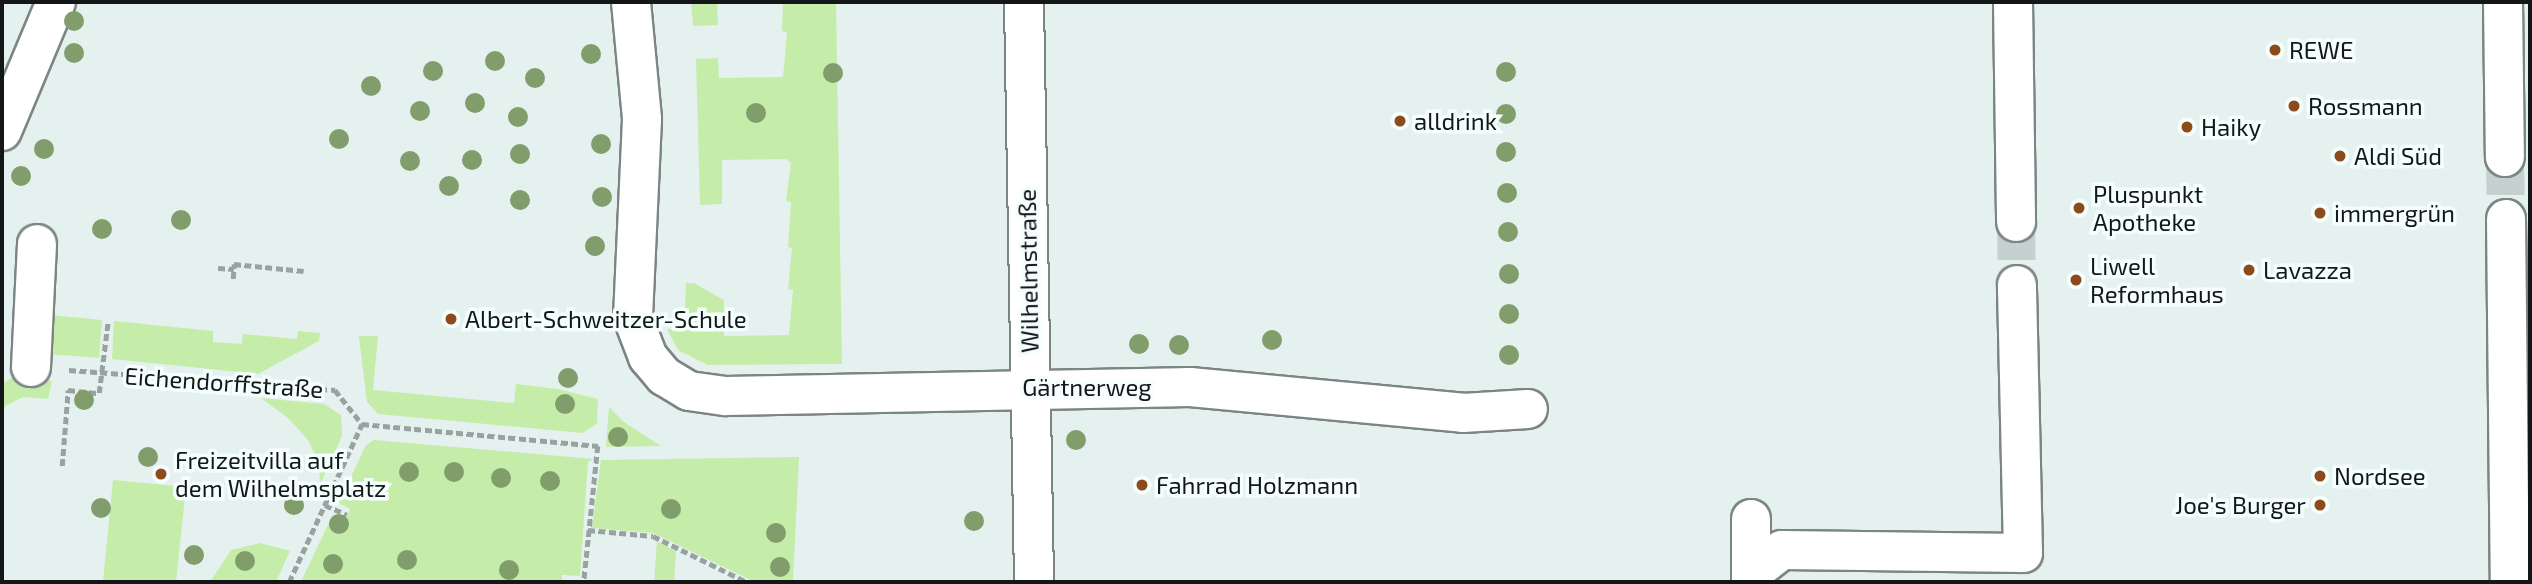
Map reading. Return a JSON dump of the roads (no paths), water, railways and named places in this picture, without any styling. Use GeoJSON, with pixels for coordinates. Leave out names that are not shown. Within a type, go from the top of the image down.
{"type":"FeatureCollection","features":[{"type":"Feature","properties":{"kind":"street"},"geometry":{"type":"LineString","coordinates":[[2,131],[56,2]]}},
{"type":"Feature","properties":{"kind":"street","name":"Gärtnerweg"},"geometry":{"type":"LineString","coordinates":[[631,2],[642,119],[635,328],[648,358],[664,376],[689,391],[709,395],[1031,387],[1239,390],[1463,413],[1528,409]]}},
{"type":"Feature","properties":{"kind":"street","name":"Wilhelmstraße"},"geometry":{"type":"LineString","coordinates":[[1024,2],[1034,582]]}},
{"type":"Feature","properties":{"kind":"street"},"geometry":{"type":"LineString","coordinates":[[2013,2],[2016,222]]}},
{"type":"Feature","properties":{"kind":"street"},"geometry":{"type":"LineString","coordinates":[[2503,2],[2521,52],[2505,157]]}},
{"type":"Feature","properties":{"kind":"street"},"geometry":{"type":"LineString","coordinates":[[2506,219],[2510,582]]}},
{"type":"Feature","properties":{"kind":"street"},"geometry":{"type":"LineString","coordinates":[[31,367],[37,244]]}},
{"type":"Feature","properties":{"kind":"street"},"geometry":{"type":"LineString","coordinates":[[1751,578],[1782,550],[2023,553],[2017,285]]}},
{"type":"Feature","properties":{"kind":"street"},"geometry":{"type":"LineString","coordinates":[[1751,519],[1751,578]]}},
{"type":"Feature","properties":{"kind":"tunnel"},"geometry":{"type":"LineString","coordinates":[[2505,157],[2506,219]]}},
{"type":"Feature","properties":{"kind":"tunnel"},"geometry":{"type":"LineString","coordinates":[[2016,222],[2017,285]]}},
{"type":"Feature","properties":{"kind":"place","name":"REWE"},"geometry":{"type":"Point","coordinates":[2275,50]}},
{"type":"Feature","properties":{"kind":"place","name":"Rossmann"},"geometry":{"type":"Point","coordinates":[2294,106]}},
{"type":"Feature","properties":{"kind":"place","name":"alldrink"},"geometry":{"type":"Point","coordinates":[1400,121]}},
{"type":"Feature","properties":{"kind":"place","name":"Haiky"},"geometry":{"type":"Point","coordinates":[2187,127]}},
{"type":"Feature","properties":{"kind":"place","name":"Aldi Süd"},"geometry":{"type":"Point","coordinates":[2340,156]}},
{"type":"Feature","properties":{"kind":"place","name":"Pluspunkt Apotheke"},"geometry":{"type":"Point","coordinates":[2079,208]}},
{"type":"Feature","properties":{"kind":"place","name":"immergrün"},"geometry":{"type":"Point","coordinates":[2320,213]}},
{"type":"Feature","properties":{"kind":"place","name":"Lavazza"},"geometry":{"type":"Point","coordinates":[2249,270]}},
{"type":"Feature","properties":{"kind":"place","name":"Liwell Reformhaus"},"geometry":{"type":"Point","coordinates":[2076,280]}},
{"type":"Feature","properties":{"kind":"place","name":"Albert-Schweitzer-Schule"},"geometry":{"type":"Point","coordinates":[451,319]}},
{"type":"Feature","properties":{"kind":"place","name":"Freizeitvilla auf dem Wilhelmsplatz"},"geometry":{"type":"Point","coordinates":[161,474]}},
{"type":"Feature","properties":{"kind":"place","name":"Nordsee"},"geometry":{"type":"Point","coordinates":[2320,476]}},
{"type":"Feature","properties":{"kind":"place","name":"Fahrrad Holzmann"},"geometry":{"type":"Point","coordinates":[1142,485]}},
{"type":"Feature","properties":{"kind":"place","name":"Joe's Burger"},"geometry":{"type":"Point","coordinates":[2320,505]}}]}
